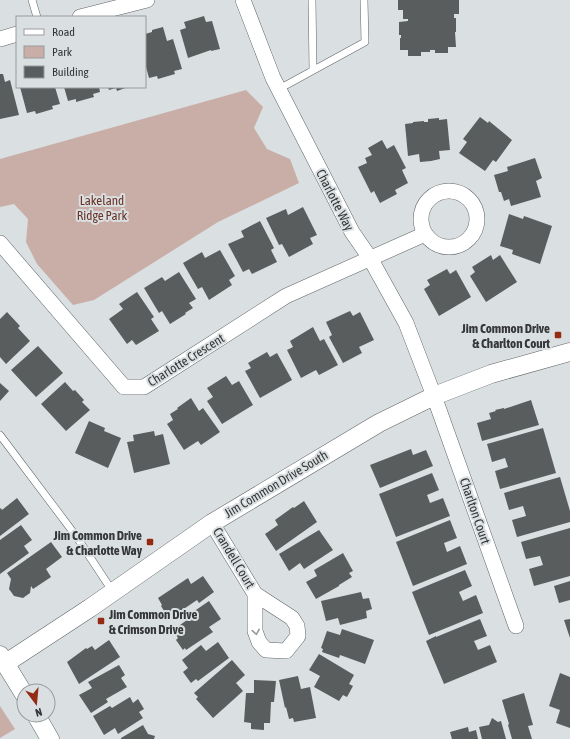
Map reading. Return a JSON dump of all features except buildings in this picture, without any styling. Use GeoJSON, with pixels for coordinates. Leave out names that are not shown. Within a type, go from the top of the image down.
{"type":"FeatureCollection","features":[{"type":"Feature","properties":{"kind":"street"},"geometry":{"type":"LineString","coordinates":[[84,16],[147,0]]}},
{"type":"Feature","properties":{"kind":"street","name":"Charlotte Way"},"geometry":{"type":"LineString","coordinates":[[243,0],[273,78],[352,232],[370,258],[406,323],[434,396]]}},
{"type":"Feature","properties":{"kind":"street"},"geometry":{"type":"LineString","coordinates":[[0,39],[16,34]]}},
{"type":"Feature","properties":{"kind":"street","name":"Charlotte Crescent"},"geometry":{"type":"LineString","coordinates":[[0,243],[124,387],[144,387],[286,296],[425,234]]}},
{"type":"Feature","properties":{"kind":"street","name":"Jim Common Drive South"},"geometry":{"type":"LineString","coordinates":[[3,659],[113,592],[212,523],[379,423],[434,396],[491,374],[570,352]]}},
{"type":"Feature","properties":{"kind":"street","name":"Charlton Court"},"geometry":{"type":"LineString","coordinates":[[434,396],[516,626]]}},
{"type":"Feature","properties":{"kind":"street","name":"Crandell Court"},"geometry":{"type":"LineString","coordinates":[[212,523],[255,594]]}},
{"type":"Feature","properties":{"kind":"street"},"geometry":{"type":"LineString","coordinates":[[3,659],[17,683]]}},
{"type":"Feature","properties":{"kind":"street"},"geometry":{"type":"LineString","coordinates":[[41,723],[50,739]]}},
{"type":"Feature","properties":{"kind":"lane"},"geometry":{"type":"LineString","coordinates":[[32,0],[37,16]]}},
{"type":"Feature","properties":{"kind":"lane"},"geometry":{"type":"LineString","coordinates":[[312,0],[313,70]]}},
{"type":"Feature","properties":{"kind":"lane"},"geometry":{"type":"LineString","coordinates":[[279,89],[365,42],[364,0]]}},
{"type":"Feature","properties":{"kind":"lane"},"geometry":{"type":"LineString","coordinates":[[0,435],[76,536],[113,592]]}},
{"type":"Feature","properties":{"kind":"green space","name":"Lakeland Ridge Park"},"geometry":{"type":"Polygon","coordinates":[[[246,90],[263,107],[254,128],[267,149],[290,159],[299,183],[218,222],[94,300],[73,305],[37,264],[26,242],[28,219],[14,204],[0,207],[0,159],[246,90]]]}},
{"type":"Feature","properties":{"kind":"green space"},"geometry":{"type":"Polygon","coordinates":[[[0,706],[15,729],[0,738],[0,706]]]}},
{"type":"Feature","properties":{"kind":"place","name":"Jim Common Drive & Charlton Court"},"geometry":{"type":"Point","coordinates":[558,335]}},
{"type":"Feature","properties":{"kind":"place","name":"Jim Common Drive & Charlotte Way"},"geometry":{"type":"Point","coordinates":[150,542]}},
{"type":"Feature","properties":{"kind":"place","name":"Jim Common Drive & Crimson Drive"},"geometry":{"type":"Point","coordinates":[101,621]}}]}
